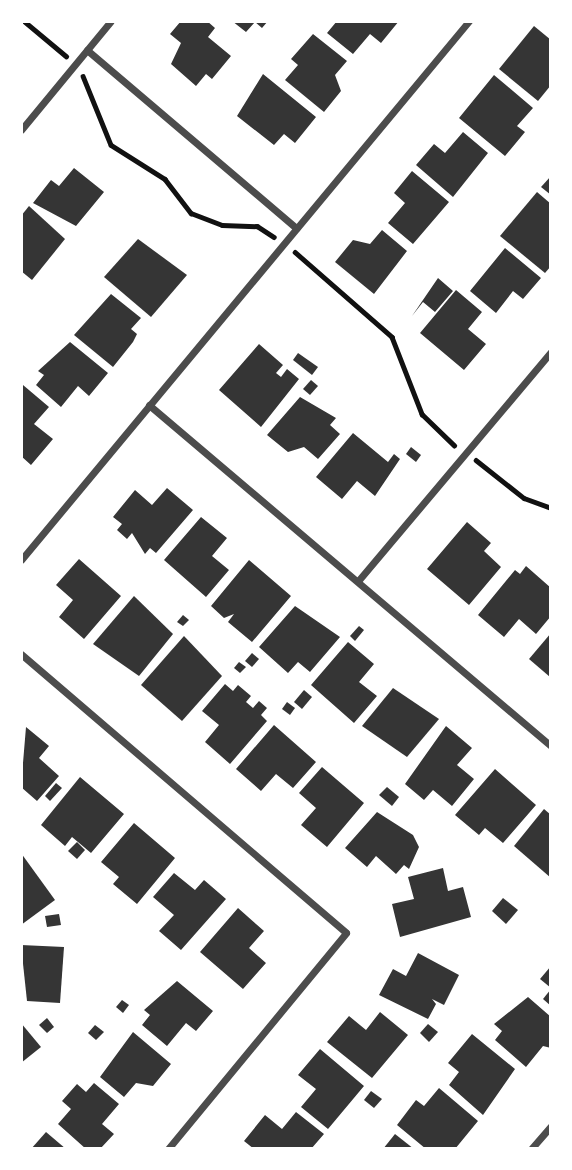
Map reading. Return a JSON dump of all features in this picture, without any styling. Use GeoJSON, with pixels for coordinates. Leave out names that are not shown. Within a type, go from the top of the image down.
{"type":"FeatureCollection","features":[{"type":"Feature","properties":{"kind":"street"},"geometry":{"type":"LineString","coordinates":[[21,130],[111,21]]}},
{"type":"Feature","properties":{"kind":"street"},"geometry":{"type":"LineString","coordinates":[[21,560],[468,21]]}},
{"type":"Feature","properties":{"kind":"street"},"geometry":{"type":"LineString","coordinates":[[87,50],[296,228]]}},
{"type":"Feature","properties":{"kind":"street"},"geometry":{"type":"LineString","coordinates":[[358,580],[551,352]]}},
{"type":"Feature","properties":{"kind":"street"},"geometry":{"type":"LineString","coordinates":[[149,405],[551,746]]}},
{"type":"Feature","properties":{"kind":"street"},"geometry":{"type":"LineString","coordinates":[[21,654],[346,933],[168,1149]]}},
{"type":"Feature","properties":{"kind":"street"},"geometry":{"type":"LineString","coordinates":[[531,1149],[551,1126]]}},
{"type":"Feature","properties":{"kind":"building"},"geometry":{"type":"Polygon","coordinates":[[[181,21],[207,21],[215,28],[208,37],[231,56],[212,79],[206,74],[196,86],[171,64],[181,43],[170,34],[181,21]]]}},
{"type":"Feature","properties":{"kind":"building"},"geometry":{"type":"Polygon","coordinates":[[[232,21],[268,21],[262,28],[255,22],[246,32],[232,21]]]}},
{"type":"Feature","properties":{"kind":"building"},"geometry":{"type":"Polygon","coordinates":[[[337,21],[399,21],[381,43],[370,34],[353,54],[327,33],[337,21]]]}},
{"type":"Feature","properties":{"kind":"building"},"geometry":{"type":"Polygon","coordinates":[[[534,26],[551,40],[551,85],[538,101],[499,69],[534,26]]]}},
{"type":"Feature","properties":{"kind":"building"},"geometry":{"type":"Polygon","coordinates":[[[313,34],[347,61],[335,75],[341,91],[324,112],[285,80],[298,65],[291,59],[313,34]]]}},
{"type":"Feature","properties":{"kind":"building"},"geometry":{"type":"Polygon","coordinates":[[[263,74],[316,117],[295,143],[284,134],[274,145],[237,116],[263,74]]]}},
{"type":"Feature","properties":{"kind":"building"},"geometry":{"type":"Polygon","coordinates":[[[494,75],[533,108],[517,126],[525,132],[505,156],[459,118],[494,75]]]}},
{"type":"Feature","properties":{"kind":"building"},"geometry":{"type":"Polygon","coordinates":[[[463,132],[488,153],[453,197],[416,165],[434,144],[445,153],[463,132]]]}},
{"type":"Feature","properties":{"kind":"building"},"geometry":{"type":"Polygon","coordinates":[[[74,168],[104,192],[76,226],[33,203],[51,180],[59,186],[74,168]]]}},
{"type":"Feature","properties":{"kind":"building"},"geometry":{"type":"Polygon","coordinates":[[[412,171],[449,202],[413,244],[388,223],[405,203],[394,193],[412,171]]]}},
{"type":"Feature","properties":{"kind":"building"},"geometry":{"type":"Polygon","coordinates":[[[551,176],[551,195],[541,187],[551,176]]]}},
{"type":"Feature","properties":{"kind":"building"},"geometry":{"type":"Polygon","coordinates":[[[537,192],[551,204],[551,266],[545,273],[500,236],[537,192]]]}},
{"type":"Feature","properties":{"kind":"building"},"geometry":{"type":"Polygon","coordinates":[[[29,206],[65,239],[32,280],[21,271],[21,216],[29,206]]]}},
{"type":"Feature","properties":{"kind":"building"},"geometry":{"type":"Polygon","coordinates":[[[382,230],[407,251],[374,294],[335,262],[353,240],[370,244],[382,230]]]}},
{"type":"Feature","properties":{"kind":"building"},"geometry":{"type":"Polygon","coordinates":[[[138,239],[187,275],[151,317],[104,277],[138,239]]]}},
{"type":"Feature","properties":{"kind":"building"},"geometry":{"type":"Polygon","coordinates":[[[505,248],[541,278],[523,299],[513,291],[496,313],[470,291],[505,248]]]}},
{"type":"Feature","properties":{"kind":"building"},"geometry":{"type":"Polygon","coordinates":[[[438,278],[453,291],[435,312],[423,302],[412,316],[438,278]]]}},
{"type":"Feature","properties":{"kind":"building"},"geometry":{"type":"Polygon","coordinates":[[[456,290],[482,312],[468,329],[486,344],[464,370],[420,333],[456,290]]]}},
{"type":"Feature","properties":{"kind":"building"},"geometry":{"type":"Polygon","coordinates":[[[111,294],[141,318],[131,329],[137,334],[133,342],[113,367],[74,335],[111,294]]]}},
{"type":"Feature","properties":{"kind":"building"},"geometry":{"type":"Polygon","coordinates":[[[70,342],[108,373],[89,396],[78,386],[61,407],[36,385],[44,375],[38,371],[70,342]]]}},
{"type":"Feature","properties":{"kind":"building"},"geometry":{"type":"Polygon","coordinates":[[[259,344],[283,365],[276,373],[281,377],[287,369],[299,379],[261,427],[219,390],[259,344]]]}},
{"type":"Feature","properties":{"kind":"building"},"geometry":{"type":"Polygon","coordinates":[[[298,353],[318,367],[312,375],[293,360],[298,353]]]}},
{"type":"Feature","properties":{"kind":"building"},"geometry":{"type":"Polygon","coordinates":[[[311,380],[318,386],[310,395],[303,389],[311,380]]]}},
{"type":"Feature","properties":{"kind":"building"},"geometry":{"type":"Polygon","coordinates":[[[23,385],[49,407],[34,424],[53,439],[31,465],[21,456],[23,385]]]}},
{"type":"Feature","properties":{"kind":"building"},"geometry":{"type":"Polygon","coordinates":[[[300,397],[336,418],[330,425],[340,434],[318,459],[304,447],[288,452],[267,435],[300,397]]]}},
{"type":"Feature","properties":{"kind":"building"},"geometry":{"type":"Polygon","coordinates":[[[353,433],[388,462],[394,454],[400,459],[375,496],[357,481],[342,499],[316,477],[353,433]]]}},
{"type":"Feature","properties":{"kind":"building"},"geometry":{"type":"Polygon","coordinates":[[[411,447],[421,455],[416,462],[406,454],[411,447]]]}},
{"type":"Feature","properties":{"kind":"building"},"geometry":{"type":"Polygon","coordinates":[[[167,488],[193,510],[156,553],[150,548],[145,554],[132,533],[127,539],[117,530],[122,524],[113,517],[135,490],[152,505],[167,488]]]}},
{"type":"Feature","properties":{"kind":"building"},"geometry":{"type":"Polygon","coordinates":[[[201,517],[227,538],[212,556],[229,570],[206,597],[164,560],[201,517]]]}},
{"type":"Feature","properties":{"kind":"building"},"geometry":{"type":"Polygon","coordinates":[[[467,522],[491,543],[484,551],[501,567],[469,605],[427,569],[467,522]]]}},
{"type":"Feature","properties":{"kind":"building"},"geometry":{"type":"Polygon","coordinates":[[[79,559],[121,596],[84,639],[59,617],[73,600],[56,585],[79,559]]]}},
{"type":"Feature","properties":{"kind":"building"},"geometry":{"type":"Polygon","coordinates":[[[249,560],[291,596],[252,642],[228,622],[234,614],[224,618],[211,606],[249,560]]]}},
{"type":"Feature","properties":{"kind":"building"},"geometry":{"type":"Polygon","coordinates":[[[526,566],[551,588],[551,616],[536,634],[519,619],[504,637],[478,615],[515,570],[520,574],[526,566]]]}},
{"type":"Feature","properties":{"kind":"building"},"geometry":{"type":"Polygon","coordinates":[[[134,596],[173,634],[139,676],[93,644],[134,596]]]}},
{"type":"Feature","properties":{"kind":"building"},"geometry":{"type":"Polygon","coordinates":[[[295,606],[340,637],[310,672],[298,662],[288,673],[259,647],[295,606]]]}},
{"type":"Feature","properties":{"kind":"building"},"geometry":{"type":"Polygon","coordinates":[[[183,615],[189,620],[183,626],[177,622],[183,615]]]}},
{"type":"Feature","properties":{"kind":"building"},"geometry":{"type":"Polygon","coordinates":[[[359,626],[364,630],[355,641],[350,636],[359,626]]]}},
{"type":"Feature","properties":{"kind":"building"},"geometry":{"type":"Polygon","coordinates":[[[551,633],[551,676],[550,677],[529,659],[551,633]]]}},
{"type":"Feature","properties":{"kind":"building"},"geometry":{"type":"Polygon","coordinates":[[[184,636],[222,676],[182,721],[141,685],[184,636]]]}},
{"type":"Feature","properties":{"kind":"building"},"geometry":{"type":"Polygon","coordinates":[[[348,642],[374,664],[359,682],[377,696],[354,723],[311,685],[348,642]]]}},
{"type":"Feature","properties":{"kind":"building"},"geometry":{"type":"Polygon","coordinates":[[[252,653],[259,659],[252,667],[245,661],[252,653]]]}},
{"type":"Feature","properties":{"kind":"building"},"geometry":{"type":"Polygon","coordinates":[[[239,662],[246,667],[240,673],[234,668],[239,662]]]}},
{"type":"Feature","properties":{"kind":"building"},"geometry":{"type":"Polygon","coordinates":[[[225,684],[233,691],[238,685],[251,696],[246,702],[253,708],[259,701],[267,708],[261,715],[267,721],[230,764],[205,742],[219,725],[202,711],[225,684]]]}},
{"type":"Feature","properties":{"kind":"building"},"geometry":{"type":"Polygon","coordinates":[[[393,688],[439,719],[407,757],[362,726],[393,688]]]}},
{"type":"Feature","properties":{"kind":"building"},"geometry":{"type":"Polygon","coordinates":[[[304,690],[312,697],[302,709],[294,702],[304,690]]]}},
{"type":"Feature","properties":{"kind":"building"},"geometry":{"type":"Polygon","coordinates":[[[287,702],[295,708],[290,715],[282,709],[287,702]]]}},
{"type":"Feature","properties":{"kind":"building"},"geometry":{"type":"Polygon","coordinates":[[[274,725],[316,762],[293,788],[276,774],[261,791],[236,769],[274,725]]]}},
{"type":"Feature","properties":{"kind":"building"},"geometry":{"type":"Polygon","coordinates":[[[446,726],[472,748],[457,765],[474,779],[452,806],[433,790],[424,800],[405,784],[446,726]]]}},
{"type":"Feature","properties":{"kind":"building"},"geometry":{"type":"Polygon","coordinates":[[[26,727],[49,746],[39,758],[59,776],[37,801],[21,787],[26,727]]]}},
{"type":"Feature","properties":{"kind":"building"},"geometry":{"type":"Polygon","coordinates":[[[322,767],[364,803],[327,847],[301,825],[316,808],[299,793],[322,767]]]}},
{"type":"Feature","properties":{"kind":"building"},"geometry":{"type":"Polygon","coordinates":[[[495,769],[536,805],[503,843],[485,828],[479,835],[455,815],[495,769]]]}},
{"type":"Feature","properties":{"kind":"building"},"geometry":{"type":"Polygon","coordinates":[[[80,777],[124,814],[91,853],[72,837],[65,846],[41,825],[80,777]]]}},
{"type":"Feature","properties":{"kind":"building"},"geometry":{"type":"Polygon","coordinates":[[[56,783],[62,788],[50,801],[45,796],[56,783]]]}},
{"type":"Feature","properties":{"kind":"building"},"geometry":{"type":"Polygon","coordinates":[[[387,787],[399,797],[392,806],[379,795],[387,787]]]}},
{"type":"Feature","properties":{"kind":"building"},"geometry":{"type":"Polygon","coordinates":[[[544,809],[551,815],[551,878],[514,846],[544,809]]]}},
{"type":"Feature","properties":{"kind":"building"},"geometry":{"type":"Polygon","coordinates":[[[377,812],[413,835],[419,847],[409,869],[404,865],[396,874],[376,856],[367,867],[345,848],[377,812]]]}},
{"type":"Feature","properties":{"kind":"building"},"geometry":{"type":"Polygon","coordinates":[[[134,823],[175,858],[137,904],[113,884],[119,877],[101,862],[134,823]]]}},
{"type":"Feature","properties":{"kind":"building"},"geometry":{"type":"Polygon","coordinates":[[[77,842],[85,850],[77,859],[68,851],[77,842]]]}},
{"type":"Feature","properties":{"kind":"building"},"geometry":{"type":"Polygon","coordinates":[[[21,853],[55,900],[21,925],[21,853]]]}},
{"type":"Feature","properties":{"kind":"building"},"geometry":{"type":"Polygon","coordinates":[[[443,868],[448,891],[463,887],[471,917],[400,937],[392,904],[414,899],[408,877],[443,868]]]}},
{"type":"Feature","properties":{"kind":"building"},"geometry":{"type":"Polygon","coordinates":[[[174,873],[195,890],[204,880],[226,899],[181,950],[159,931],[174,915],[153,897],[174,873]]]}},
{"type":"Feature","properties":{"kind":"building"},"geometry":{"type":"Polygon","coordinates":[[[503,898],[518,910],[506,924],[492,911],[503,898]]]}},
{"type":"Feature","properties":{"kind":"building"},"geometry":{"type":"Polygon","coordinates":[[[238,908],[264,931],[249,948],[266,963],[243,989],[200,952],[238,908]]]}},
{"type":"Feature","properties":{"kind":"building"},"geometry":{"type":"Polygon","coordinates":[[[59,914],[61,925],[47,927],[45,916],[59,914]]]}},
{"type":"Feature","properties":{"kind":"building"},"geometry":{"type":"Polygon","coordinates":[[[21,945],[64,947],[60,1003],[27,1001],[21,945]]]}},
{"type":"Feature","properties":{"kind":"building"},"geometry":{"type":"Polygon","coordinates":[[[418,953],[459,975],[444,1005],[432,999],[436,1004],[428,1019],[379,995],[393,969],[406,976],[418,953]]]}},
{"type":"Feature","properties":{"kind":"building"},"geometry":{"type":"Polygon","coordinates":[[[551,966],[551,988],[540,979],[551,966]]]}},
{"type":"Feature","properties":{"kind":"building"},"geometry":{"type":"Polygon","coordinates":[[[177,981],[213,1011],[196,1031],[186,1023],[167,1046],[142,1025],[150,1015],[144,1010],[177,981]]]}},
{"type":"Feature","properties":{"kind":"building"},"geometry":{"type":"Polygon","coordinates":[[[551,989],[551,1006],[543,999],[551,989]]]}},
{"type":"Feature","properties":{"kind":"building"},"geometry":{"type":"Polygon","coordinates":[[[528,997],[551,1017],[551,1048],[543,1046],[526,1067],[495,1040],[502,1031],[494,1024],[528,997]]]}},
{"type":"Feature","properties":{"kind":"building"},"geometry":{"type":"Polygon","coordinates":[[[122,1000],[129,1005],[123,1013],[116,1007],[122,1000]]]}},
{"type":"Feature","properties":{"kind":"building"},"geometry":{"type":"Polygon","coordinates":[[[380,1012],[408,1035],[372,1078],[327,1042],[349,1016],[366,1030],[380,1012]]]}},
{"type":"Feature","properties":{"kind":"building"},"geometry":{"type":"Polygon","coordinates":[[[47,1018],[54,1027],[47,1033],[39,1025],[47,1018]]]}},
{"type":"Feature","properties":{"kind":"building"},"geometry":{"type":"Polygon","coordinates":[[[21,1023],[41,1047],[21,1063],[21,1023]]]}},
{"type":"Feature","properties":{"kind":"building"},"geometry":{"type":"Polygon","coordinates":[[[428,1024],[438,1032],[429,1042],[420,1033],[428,1024]]]}},
{"type":"Feature","properties":{"kind":"building"},"geometry":{"type":"Polygon","coordinates":[[[95,1025],[104,1032],[96,1040],[88,1033],[95,1025]]]}},
{"type":"Feature","properties":{"kind":"building"},"geometry":{"type":"Polygon","coordinates":[[[133,1032],[171,1064],[153,1086],[136,1083],[124,1097],[100,1077],[133,1032]]]}},
{"type":"Feature","properties":{"kind":"building"},"geometry":{"type":"Polygon","coordinates":[[[472,1034],[515,1069],[483,1115],[449,1085],[459,1072],[448,1063],[472,1034]]]}},
{"type":"Feature","properties":{"kind":"building"},"geometry":{"type":"Polygon","coordinates":[[[320,1049],[364,1086],[328,1129],[301,1107],[316,1089],[298,1075],[320,1049]]]}},
{"type":"Feature","properties":{"kind":"building"},"geometry":{"type":"Polygon","coordinates":[[[94,1083],[119,1104],[102,1124],[114,1134],[100,1149],[86,1149],[58,1124],[71,1109],[62,1101],[77,1084],[86,1092],[94,1083]]]}},
{"type":"Feature","properties":{"kind":"building"},"geometry":{"type":"Polygon","coordinates":[[[439,1088],[478,1121],[455,1149],[426,1149],[397,1125],[416,1100],[424,1106],[439,1088]]]}},
{"type":"Feature","properties":{"kind":"building"},"geometry":{"type":"Polygon","coordinates":[[[371,1091],[382,1099],[374,1108],[364,1100],[371,1091]]]}},
{"type":"Feature","properties":{"kind":"building"},"geometry":{"type":"Polygon","coordinates":[[[296,1112],[324,1134],[311,1149],[254,1149],[244,1141],[265,1115],[282,1129],[296,1112]]]}},
{"type":"Feature","properties":{"kind":"building"},"geometry":{"type":"Polygon","coordinates":[[[46,1132],[66,1149],[31,1149],[46,1132]]]}},
{"type":"Feature","properties":{"kind":"building"},"geometry":{"type":"Polygon","coordinates":[[[395,1134],[414,1149],[383,1149],[395,1134]]]}}]}
